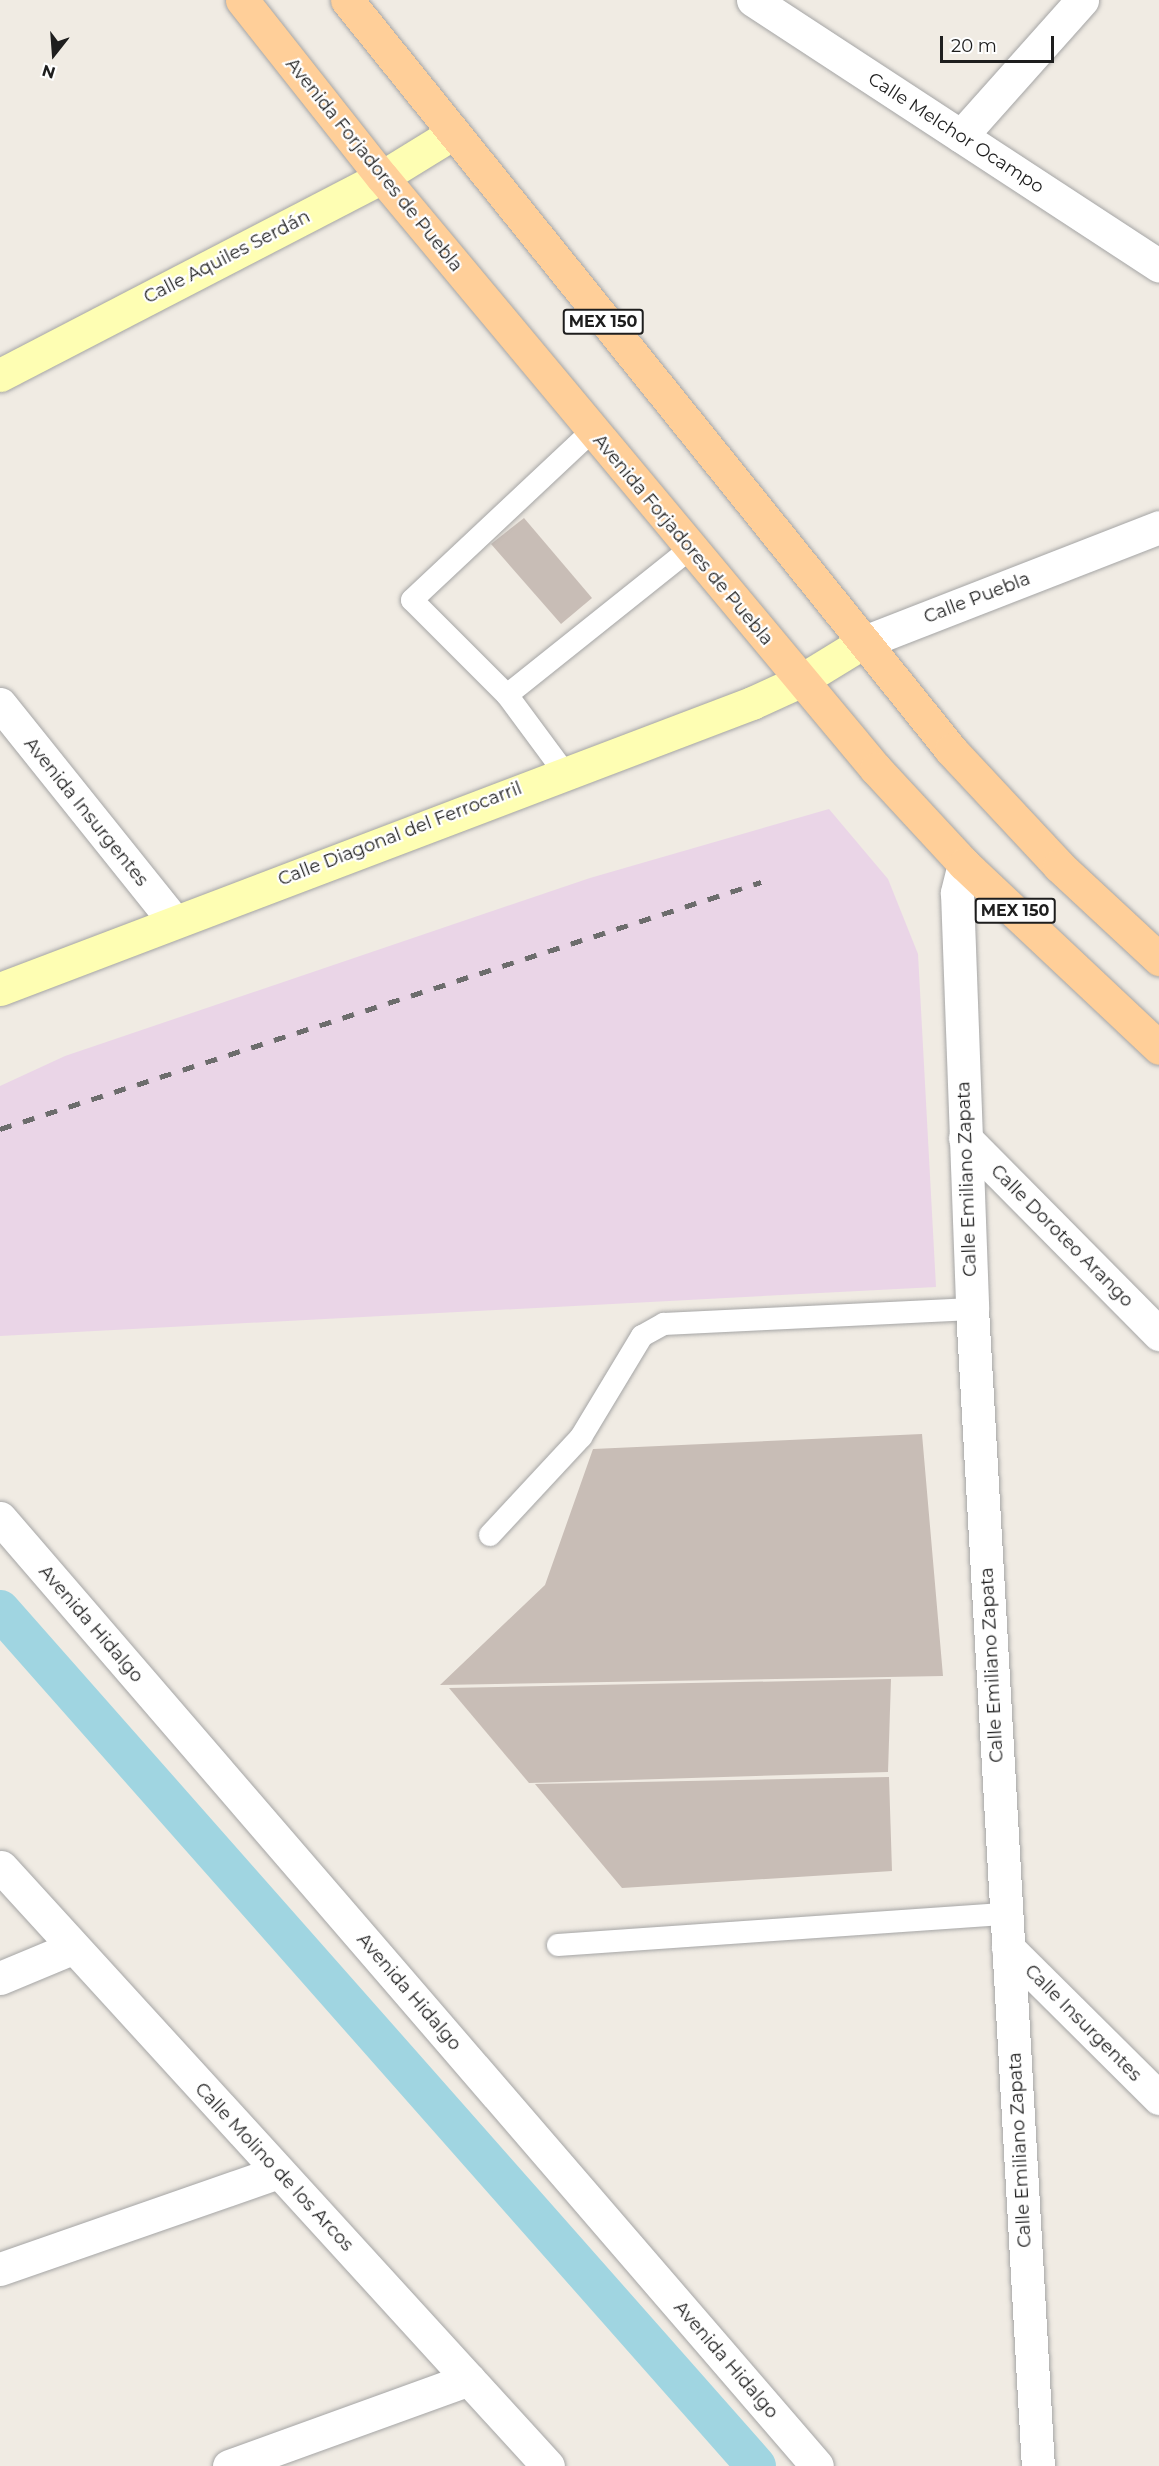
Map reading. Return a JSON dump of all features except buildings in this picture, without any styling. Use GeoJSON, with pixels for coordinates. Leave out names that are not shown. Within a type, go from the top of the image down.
{"type":"FeatureCollection","features":[{"type":"Feature","properties":{"kind":"main road","name":"Avenida Forjadores de Puebla"},"geometry":{"type":"LineString","coordinates":[[242,0],[382,177],[800,681],[964,864],[1159,1048]]}},
{"type":"Feature","properties":{"kind":"main road","name":"MEX 150"},"geometry":{"type":"LineString","coordinates":[[347,0],[452,134],[862,643],[1004,807],[1159,958]]}},
{"type":"Feature","properties":{"kind":"main road","name":"Calle Aquiles Serdán"},"geometry":{"type":"LineString","coordinates":[[0,375],[382,177],[452,134]]}},
{"type":"Feature","properties":{"kind":"main road","name":"Calle Puebla"},"geometry":{"type":"LineString","coordinates":[[800,681],[862,643]]}},
{"type":"Feature","properties":{"kind":"main road","name":"Calle Diagonal del Ferrocarril"},"geometry":{"type":"LineString","coordinates":[[0,988],[172,920],[800,681]]}},
{"type":"Feature","properties":{"kind":"street","name":"Calle Melchor Ocampo"},"geometry":{"type":"LineString","coordinates":[[753,0],[1159,266]]}},
{"type":"Feature","properties":{"kind":"street"},"geometry":{"type":"LineString","coordinates":[[961,136],[1082,0]]}},
{"type":"Feature","properties":{"kind":"street","name":"Calle Puebla"},"geometry":{"type":"LineString","coordinates":[[862,643],[1159,527]]}},
{"type":"Feature","properties":{"kind":"street","name":"Avenida Insurgentes"},"geometry":{"type":"LineString","coordinates":[[0,704],[172,920]]}},
{"type":"Feature","properties":{"kind":"street","name":"Calle Emiliano Zapata"},"geometry":{"type":"LineString","coordinates":[[964,864],[957,893],[972,1309],[1038,2466]]}},
{"type":"Feature","properties":{"kind":"street","name":"Calle Doroteo Arango"},"geometry":{"type":"LineString","coordinates":[[965,1138],[1159,1334]]}},
{"type":"Feature","properties":{"kind":"street","name":"Avenida Hidalgo"},"geometry":{"type":"LineString","coordinates":[[0,1518],[817,2466]]}},
{"type":"Feature","properties":{"kind":"street","name":"Calle Molino de los Arcos"},"geometry":{"type":"LineString","coordinates":[[1,1867],[72,1948],[548,2466]]}},
{"type":"Feature","properties":{"kind":"street"},"geometry":{"type":"LineString","coordinates":[[0,1978],[72,1948]]}},
{"type":"Feature","properties":{"kind":"street","name":"Calle Insurgentes"},"geometry":{"type":"LineString","coordinates":[[1008,1948],[1159,2098]]}},
{"type":"Feature","properties":{"kind":"street"},"geometry":{"type":"LineString","coordinates":[[0,2269],[279,2172]]}},
{"type":"Feature","properties":{"kind":"street"},"geometry":{"type":"LineString","coordinates":[[230,2466],[469,2379]]}},
{"type":"Feature","properties":{"kind":"lane"},"geometry":{"type":"LineString","coordinates":[[564,772],[507,695],[412,600],[592,431]]}},
{"type":"Feature","properties":{"kind":"lane"},"geometry":{"type":"LineString","coordinates":[[507,695],[690,549]]}},
{"type":"Feature","properties":{"kind":"lane"},"geometry":{"type":"LineString","coordinates":[[490,1535],[581,1437],[642,1336],[664,1324],[972,1309]]}},
{"type":"Feature","properties":{"kind":"lane"},"geometry":{"type":"LineString","coordinates":[[558,1944],[1006,1914]]}},
{"type":"Feature","properties":{"kind":"shaded area"},"geometry":{"type":"Polygon","coordinates":[[[829,809],[888,879],[918,954],[936,1287],[0,1336],[0,1086],[65,1056],[590,878],[829,809]]]}},
{"type":"Feature","properties":{"kind":"waterway"},"geometry":{"type":"LineString","coordinates":[[0,1610],[756,2466]]}},
{"type":"Feature","properties":{"kind":"railway"},"geometry":{"type":"LineString","coordinates":[[0,1129],[761,882]]}}]}
